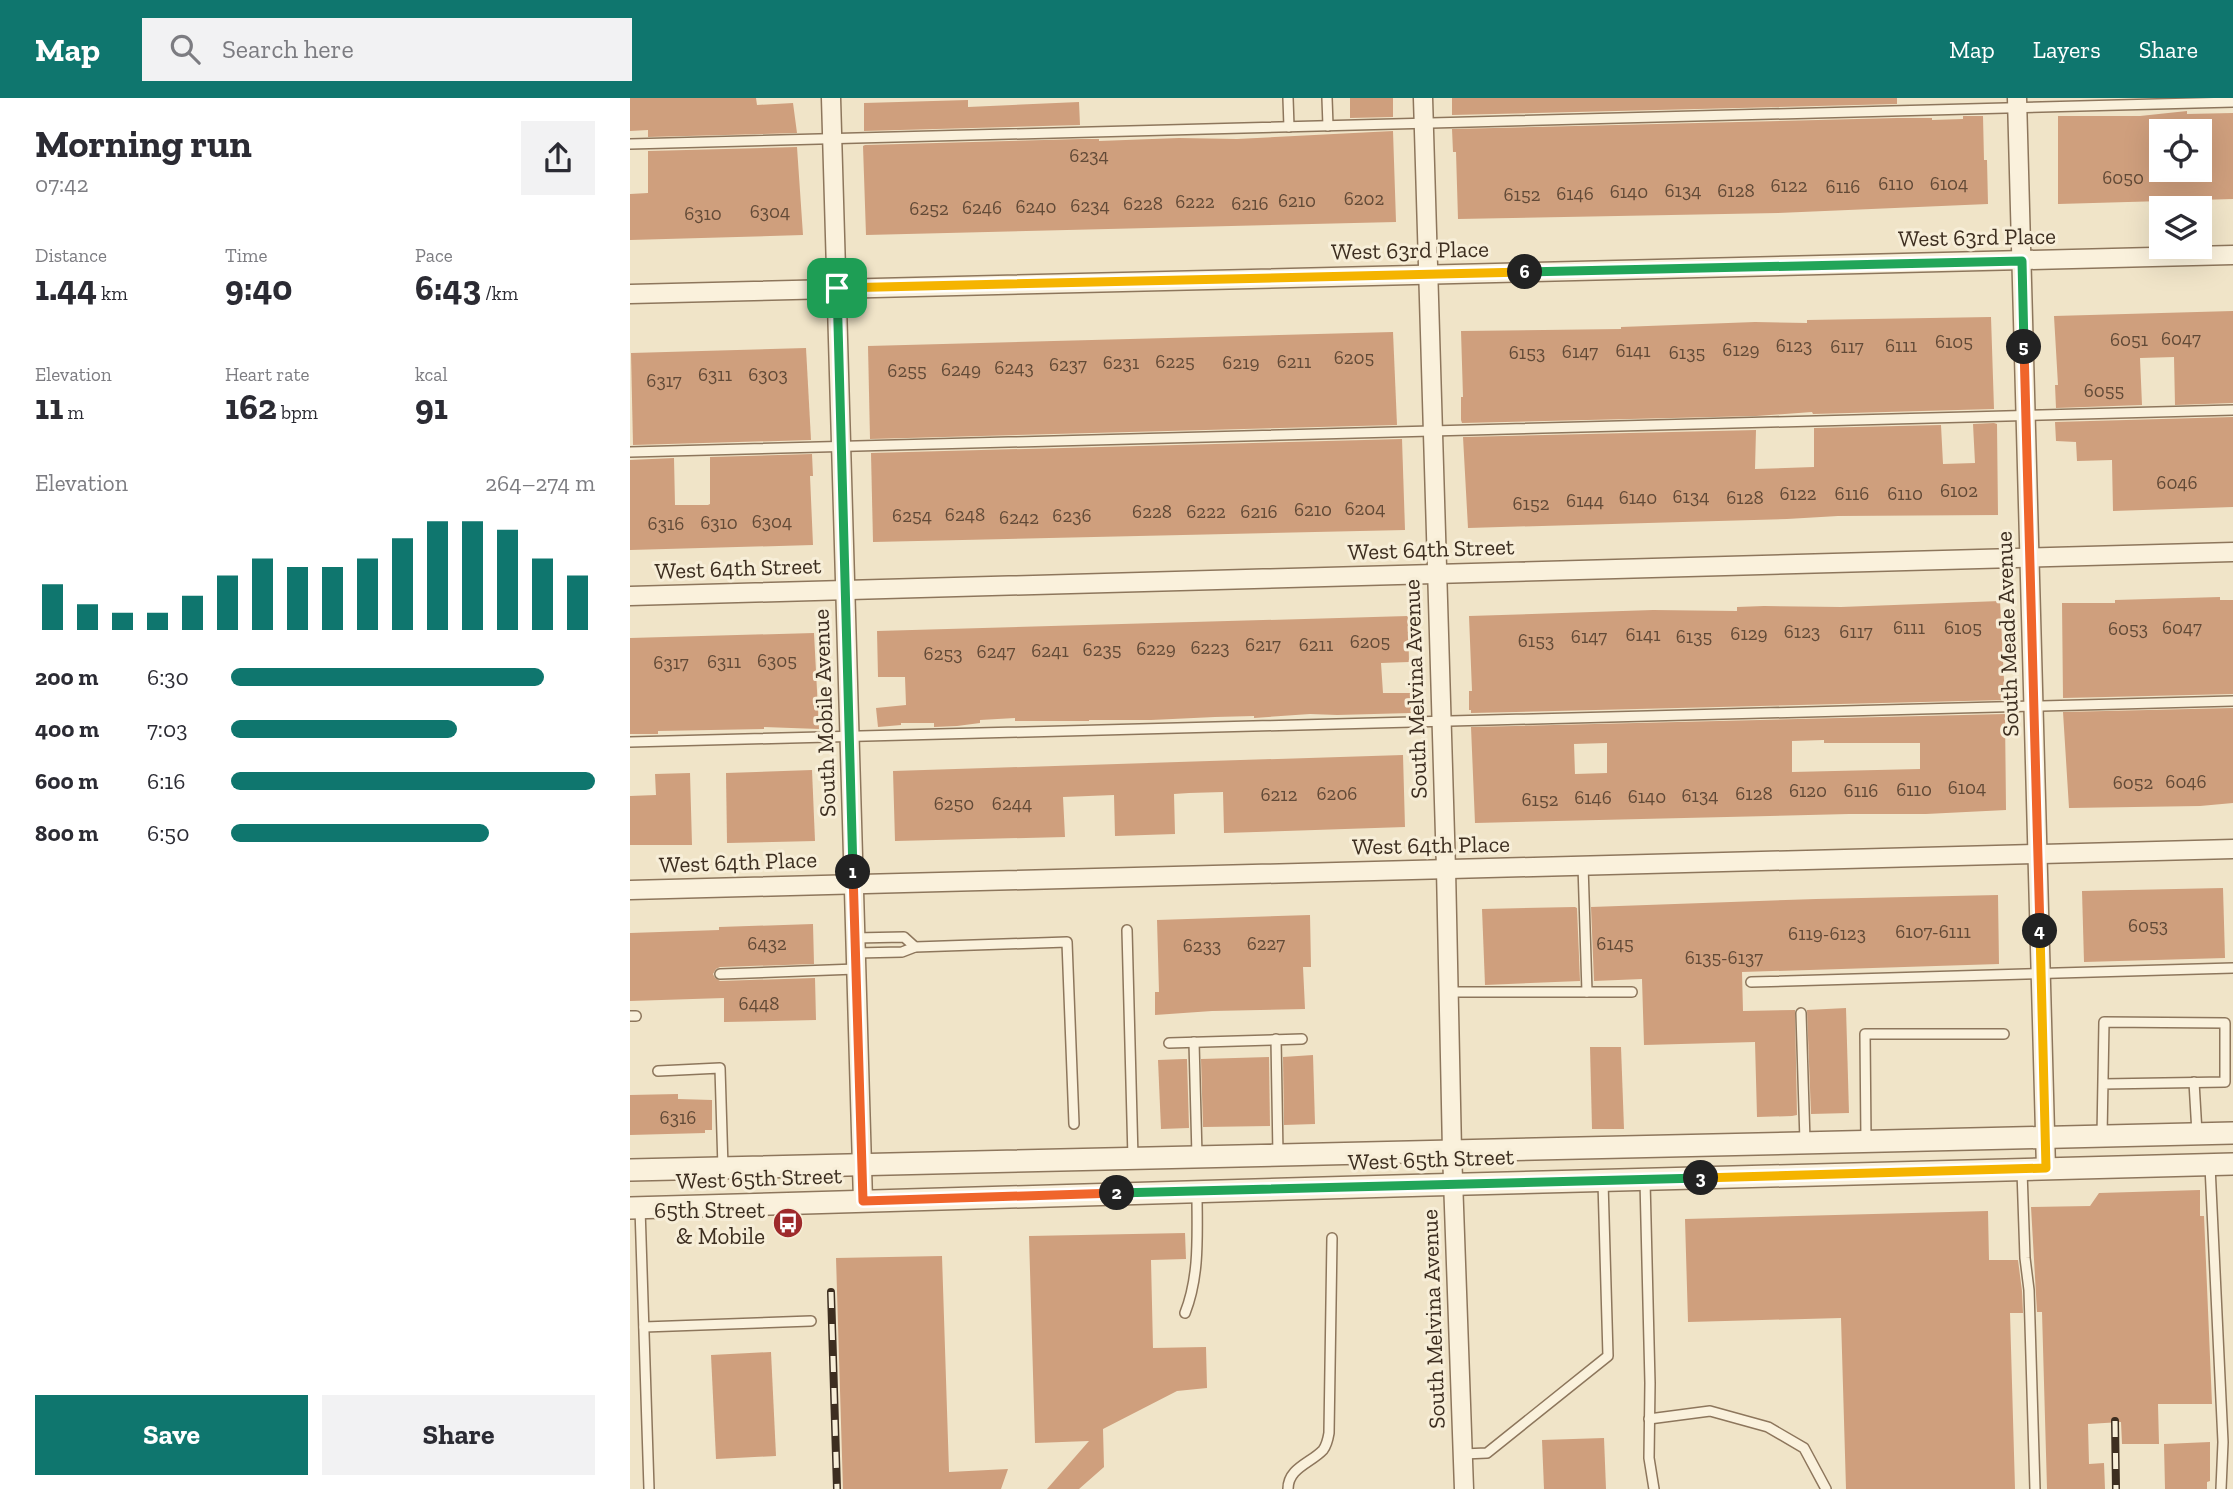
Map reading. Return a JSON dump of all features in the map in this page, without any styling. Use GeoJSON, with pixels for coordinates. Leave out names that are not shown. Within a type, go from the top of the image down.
{"type":"FeatureCollection","features":[{"type":"Feature","properties":{"kind":"street","name":"South Mobile Avenue"},"geometry":{"type":"LineString","coordinates":[[831,98],[863,1201]]}},
{"type":"Feature","properties":{"kind":"street","name":"South Melvina Avenue"},"geometry":{"type":"LineString","coordinates":[[1423,98],[1464,1489]]}},
{"type":"Feature","properties":{"kind":"street","name":"South Meade Avenue"},"geometry":{"type":"LineString","coordinates":[[2017,103],[2046,1168]]}},
{"type":"Feature","properties":{"kind":"street","name":"West 63rd Place"},"geometry":{"type":"LineString","coordinates":[[630,294],[2233,255]]}},
{"type":"Feature","properties":{"kind":"street","name":"West 64th Street"},"geometry":{"type":"LineString","coordinates":[[630,596],[2233,552]]}},
{"type":"Feature","properties":{"kind":"street","name":"West 64th Place"},"geometry":{"type":"LineString","coordinates":[[630,890],[2233,849]]}},
{"type":"Feature","properties":{"kind":"street","name":"West 65th Street"},"geometry":{"type":"LineString","coordinates":[[630,1170],[2233,1133]]}},
{"type":"Feature","properties":{"kind":"street"},"geometry":{"type":"LineString","coordinates":[[2203,1134],[2210,1165]]}},
{"type":"Feature","properties":{"kind":"street","name":"West 65th Street"},"geometry":{"type":"LineString","coordinates":[[635,1208],[2233,1164]]}},
{"type":"Feature","properties":{"kind":"lane"},"geometry":{"type":"LineString","coordinates":[[1288,98],[1289,127]]}},
{"type":"Feature","properties":{"kind":"lane"},"geometry":{"type":"LineString","coordinates":[[1327,98],[1328,126]]}},
{"type":"Feature","properties":{"kind":"lane"},"geometry":{"type":"LineString","coordinates":[[630,145],[1328,126],[2017,103],[2233,102]]}},
{"type":"Feature","properties":{"kind":"lane"},"geometry":{"type":"LineString","coordinates":[[630,452],[2233,410]]}},
{"type":"Feature","properties":{"kind":"lane"},"geometry":{"type":"LineString","coordinates":[[630,742],[2233,701]]}},
{"type":"Feature","properties":{"kind":"lane"},"geometry":{"type":"LineString","coordinates":[[1583,865],[1587,992]]}},
{"type":"Feature","properties":{"kind":"lane"},"geometry":{"type":"LineString","coordinates":[[1127,930],[1133,1158]]}},
{"type":"Feature","properties":{"kind":"lane"},"geometry":{"type":"LineString","coordinates":[[856,953],[904,937],[915,947]]}},
{"type":"Feature","properties":{"kind":"lane"},"geometry":{"type":"LineString","coordinates":[[720,974],[856,953],[902,952],[915,947],[1067,942],[1074,1124]]}},
{"type":"Feature","properties":{"kind":"lane"},"geometry":{"type":"LineString","coordinates":[[1751,982],[2233,968]]}},
{"type":"Feature","properties":{"kind":"lane"},"geometry":{"type":"LineString","coordinates":[[1449,992],[1632,992]]}},
{"type":"Feature","properties":{"kind":"lane"},"geometry":{"type":"LineString","coordinates":[[1801,1013],[1805,1143]]}},
{"type":"Feature","properties":{"kind":"lane"},"geometry":{"type":"LineString","coordinates":[[2102,1136],[2104,1022],[2225,1023],[2225,1082],[2103,1084]]}},
{"type":"Feature","properties":{"kind":"lane"},"geometry":{"type":"LineString","coordinates":[[1866,1142],[1865,1034],[2004,1034]]}},
{"type":"Feature","properties":{"kind":"lane"},"geometry":{"type":"LineString","coordinates":[[1168,1043],[1302,1038]]}},
{"type":"Feature","properties":{"kind":"lane"},"geometry":{"type":"LineString","coordinates":[[1276,1040],[1278,1155]]}},
{"type":"Feature","properties":{"kind":"lane"},"geometry":{"type":"LineString","coordinates":[[1194,1042],[1197,1157]]}},
{"type":"Feature","properties":{"kind":"lane"},"geometry":{"type":"LineString","coordinates":[[658,1071],[720,1068],[723,1168]]}},
{"type":"Feature","properties":{"kind":"lane"},"geometry":{"type":"LineString","coordinates":[[2194,1082],[2203,1134]]}},
{"type":"Feature","properties":{"kind":"lane"},"geometry":{"type":"LineString","coordinates":[[2210,1165],[2223,1442],[2221,1489]]}},
{"type":"Feature","properties":{"kind":"lane"},"geometry":{"type":"LineString","coordinates":[[2021,1169],[2029,1290],[2035,1489]]}},
{"type":"Feature","properties":{"kind":"lane"},"geometry":{"type":"LineString","coordinates":[[1645,1179],[1649,1458],[1654,1489]]}},
{"type":"Feature","properties":{"kind":"lane"},"geometry":{"type":"LineString","coordinates":[[1463,1454],[1487,1453],[1608,1356],[1603,1180]]}},
{"type":"Feature","properties":{"kind":"lane"},"geometry":{"type":"LineString","coordinates":[[1185,1313],[1191,1297],[1197,1258],[1197,1191]]}},
{"type":"Feature","properties":{"kind":"lane"},"geometry":{"type":"LineString","coordinates":[[635,1208],[644,1327],[649,1489]]}},
{"type":"Feature","properties":{"kind":"lane"},"geometry":{"type":"LineString","coordinates":[[1288,1489],[1288,1482],[1298,1468],[1324,1449],[1329,1433],[1332,1238]]}},
{"type":"Feature","properties":{"kind":"lane"},"geometry":{"type":"LineString","coordinates":[[644,1327],[811,1321]]}},
{"type":"Feature","properties":{"kind":"lane"},"geometry":{"type":"LineString","coordinates":[[1649,1419],[1710,1411],[1768,1427],[1804,1448],[1826,1489]]}},
{"type":"Feature","properties":{"kind":"building"},"geometry":{"type":"Polygon","coordinates":[[[630,98],[756,98],[757,105],[793,103],[797,133],[648,137],[648,130],[630,131],[630,98]]]}},
{"type":"Feature","properties":{"kind":"building"},"geometry":{"type":"Polygon","coordinates":[[[1350,98],[1393,98],[1393,117],[1350,118],[1350,98]]]}},
{"type":"Feature","properties":{"kind":"building"},"geometry":{"type":"Polygon","coordinates":[[[1452,98],[1897,98],[1897,104],[1452,115],[1452,98]]]}},
{"type":"Feature","properties":{"kind":"building"},"geometry":{"type":"Polygon","coordinates":[[[968,100],[968,107],[1079,102],[1080,125],[864,131],[864,103],[968,100]]]}},
{"type":"Feature","properties":{"kind":"building"},"geometry":{"type":"Polygon","coordinates":[[[2187,111],[2187,114],[2233,113],[2233,199],[2212,200],[2212,196],[2149,196],[2149,201],[2058,204],[2058,116],[2140,116],[2187,111]]]}},
{"type":"Feature","properties":{"kind":"building"},"geometry":{"type":"Polygon","coordinates":[[[1963,116],[1983,116],[1988,204],[1778,213],[1458,219],[1456,152],[1453,152],[1452,129],[1897,118],[1932,120],[1963,119],[1963,116]]]}},
{"type":"Feature","properties":{"kind":"building"},"geometry":{"type":"Polygon","coordinates":[[[1393,131],[1396,222],[866,235],[865,145],[1081,139],[1237,139],[1393,131]]]}},
{"type":"Feature","properties":{"kind":"building"},"geometry":{"type":"Polygon","coordinates":[[[797,147],[803,235],[630,240],[630,194],[648,193],[648,151],[797,147]]]}},
{"type":"Feature","properties":{"kind":"building"},"geometry":{"type":"Polygon","coordinates":[[[2233,311],[2233,403],[2175,405],[2174,357],[2140,358],[2142,405],[2056,408],[2055,385],[2058,385],[2054,316],[2233,311]]]}},
{"type":"Feature","properties":{"kind":"building"},"geometry":{"type":"Polygon","coordinates":[[[1991,317],[1994,409],[1462,423],[1461,420],[1461,331],[1621,329],[1755,322],[1807,323],[1807,320],[1991,317]]]}},
{"type":"Feature","properties":{"kind":"building"},"geometry":{"type":"Polygon","coordinates":[[[1393,332],[1397,425],[870,439],[868,346],[1393,332]]]}},
{"type":"Feature","properties":{"kind":"building"},"geometry":{"type":"Polygon","coordinates":[[[806,348],[811,440],[633,445],[631,353],[806,348]]]}},
{"type":"Feature","properties":{"kind":"building"},"geometry":{"type":"Polygon","coordinates":[[[2233,417],[2233,507],[2113,511],[2112,460],[2077,461],[2076,442],[2056,441],[2055,422],[2233,417]]]}},
{"type":"Feature","properties":{"kind":"building"},"geometry":{"type":"Polygon","coordinates":[[[1973,424],[1997,424],[1998,515],[1838,516],[1468,528],[1463,437],[1756,430],[1755,469],[1814,467],[1814,428],[1941,425],[1943,464],[1975,463],[1973,424]]]}},
{"type":"Feature","properties":{"kind":"building"},"geometry":{"type":"Polygon","coordinates":[[[1402,439],[1405,530],[873,542],[871,453],[1402,439]]]}},
{"type":"Feature","properties":{"kind":"building"},"geometry":{"type":"Polygon","coordinates":[[[812,454],[813,476],[810,476],[813,545],[630,550],[630,460],[674,458],[675,505],[708,505],[710,457],[812,454]]]}},
{"type":"Feature","properties":{"kind":"building"},"geometry":{"type":"Polygon","coordinates":[[[2220,597],[2220,600],[2233,600],[2233,694],[2063,698],[2062,603],[2220,597]]]}},
{"type":"Feature","properties":{"kind":"building"},"geometry":{"type":"Polygon","coordinates":[[[2000,601],[2005,700],[1471,713],[1469,710],[1469,691],[1472,691],[1469,616],[1653,610],[1737,611],[1737,607],[1841,607],[2000,601]]]}},
{"type":"Feature","properties":{"kind":"building"},"geometry":{"type":"Polygon","coordinates":[[[1408,616],[1409,662],[1381,663],[1383,693],[1411,693],[1411,713],[1089,721],[1015,721],[1015,718],[980,720],[980,723],[957,726],[934,727],[934,723],[901,723],[878,727],[876,708],[906,705],[905,677],[878,677],[877,631],[1408,616]]]}},
{"type":"Feature","properties":{"kind":"building"},"geometry":{"type":"Polygon","coordinates":[[[814,633],[819,729],[764,727],[630,734],[630,638],[814,633]]]}},
{"type":"Feature","properties":{"kind":"building"},"geometry":{"type":"Polygon","coordinates":[[[2233,708],[2233,803],[2069,808],[2063,712],[2233,708]]]}},
{"type":"Feature","properties":{"kind":"building"},"geometry":{"type":"Polygon","coordinates":[[[2005,714],[2006,810],[1475,823],[1471,727],[2005,714]],[[1824,740],[1792,741],[1792,772],[1920,769],[1920,743],[1824,743],[1824,740]],[[1607,743],[1574,744],[1575,774],[1607,773],[1607,743]]]}},
{"type":"Feature","properties":{"kind":"building"},"geometry":{"type":"Polygon","coordinates":[[[1403,755],[1405,827],[1224,833],[1223,792],[1174,794],[1175,834],[1115,836],[1114,795],[1063,797],[1065,837],[895,841],[893,771],[1403,755]]]}},
{"type":"Feature","properties":{"kind":"building"},"geometry":{"type":"Polygon","coordinates":[[[812,770],[815,841],[727,843],[726,773],[812,770]]]}},
{"type":"Feature","properties":{"kind":"building"},"geometry":{"type":"Polygon","coordinates":[[[690,773],[692,845],[630,845],[630,796],[656,795],[655,774],[690,773]]]}},
{"type":"Feature","properties":{"kind":"building"},"geometry":{"type":"Polygon","coordinates":[[[2223,888],[2225,958],[2084,962],[2082,891],[2223,888]]]}},
{"type":"Feature","properties":{"kind":"building"},"geometry":{"type":"Polygon","coordinates":[[[1998,895],[1999,964],[1742,972],[1743,1011],[1795,1010],[1797,1115],[1757,1117],[1755,1042],[1644,1045],[1642,979],[1594,981],[1591,907],[1998,895]]]}},
{"type":"Feature","properties":{"kind":"building"},"geometry":{"type":"Polygon","coordinates":[[[1575,907],[1580,981],[1485,985],[1482,909],[1575,907]]]}},
{"type":"Feature","properties":{"kind":"building"},"geometry":{"type":"Polygon","coordinates":[[[1310,915],[1311,967],[1303,967],[1305,1009],[1155,1015],[1155,992],[1159,992],[1157,920],[1310,915]]]}},
{"type":"Feature","properties":{"kind":"building"},"geometry":{"type":"Polygon","coordinates":[[[813,924],[814,964],[720,967],[713,974],[720,981],[815,978],[816,1020],[724,1022],[724,998],[630,1001],[630,933],[813,924]]]}},
{"type":"Feature","properties":{"kind":"building"},"geometry":{"type":"Polygon","coordinates":[[[1846,1008],[1849,1113],[1811,1114],[1807,1010],[1846,1008]]]}},
{"type":"Feature","properties":{"kind":"building"},"geometry":{"type":"Polygon","coordinates":[[[1590,1047],[1621,1047],[1624,1129],[1592,1129],[1590,1047]]]}},
{"type":"Feature","properties":{"kind":"building"},"geometry":{"type":"Polygon","coordinates":[[[1313,1055],[1315,1124],[1284,1125],[1283,1057],[1313,1055]]]}},
{"type":"Feature","properties":{"kind":"building"},"geometry":{"type":"Polygon","coordinates":[[[1269,1057],[1270,1126],[1203,1127],[1201,1059],[1269,1057]]]}},
{"type":"Feature","properties":{"kind":"building"},"geometry":{"type":"Polygon","coordinates":[[[1187,1059],[1189,1128],[1161,1129],[1158,1060],[1187,1059]]]}},
{"type":"Feature","properties":{"kind":"building"},"geometry":{"type":"Polygon","coordinates":[[[678,1094],[678,1099],[712,1100],[712,1130],[705,1130],[705,1133],[630,1135],[630,1095],[678,1094]]]}},
{"type":"Feature","properties":{"kind":"building"},"geometry":{"type":"Polygon","coordinates":[[[2200,1190],[2200,1216],[2204,1216],[2212,1404],[2158,1404],[2159,1444],[2122,1444],[2121,1422],[2088,1424],[2089,1464],[2104,1463],[2105,1489],[2047,1489],[2042,1312],[2037,1312],[2031,1207],[2090,1206],[2099,1193],[2200,1190]]]}},
{"type":"Feature","properties":{"kind":"building"},"geometry":{"type":"Polygon","coordinates":[[[1988,1211],[1989,1260],[2018,1260],[2022,1291],[2023,1313],[2010,1313],[2015,1489],[1846,1489],[1841,1318],[1688,1322],[1685,1219],[1988,1211]]]}},
{"type":"Feature","properties":{"kind":"building"},"geometry":{"type":"Polygon","coordinates":[[[1185,1233],[1186,1259],[1151,1260],[1153,1348],[1206,1347],[1207,1388],[1177,1391],[1103,1429],[1104,1467],[1079,1489],[1047,1489],[1089,1441],[1035,1443],[1029,1236],[1185,1233]]]}},
{"type":"Feature","properties":{"kind":"building"},"geometry":{"type":"Polygon","coordinates":[[[942,1256],[949,1472],[1008,1469],[1001,1489],[843,1489],[836,1258],[942,1256]]]}},
{"type":"Feature","properties":{"kind":"building"},"geometry":{"type":"Polygon","coordinates":[[[771,1352],[776,1456],[716,1459],[711,1355],[771,1352]]]}},
{"type":"Feature","properties":{"kind":"building"},"geometry":{"type":"Polygon","coordinates":[[[1604,1438],[1606,1489],[1544,1489],[1542,1440],[1604,1438]]]}},
{"type":"Feature","properties":{"kind":"building"},"geometry":{"type":"Polygon","coordinates":[[[2210,1442],[2210,1481],[2207,1482],[2207,1489],[2165,1489],[2164,1444],[2210,1442]]]}},
{"type":"Feature","properties":{"kind":"railway"},"geometry":{"type":"LineString","coordinates":[[831,1292],[837,1489]]}},
{"type":"Feature","properties":{"kind":"railway"},"geometry":{"type":"LineString","coordinates":[[2115,1421],[2116,1489]]}},
{"type":"Feature","properties":{"kind":"place","name":"65th Street & Mobile"},"geometry":{"type":"Point","coordinates":[788,1223]}},
{"type":"Feature","properties":{"kind":"route"},"geometry":{"type":"LineString","coordinates":[[2022,261],[2046,1168],[863,1201],[837,288],[2022,261]]}}]}
